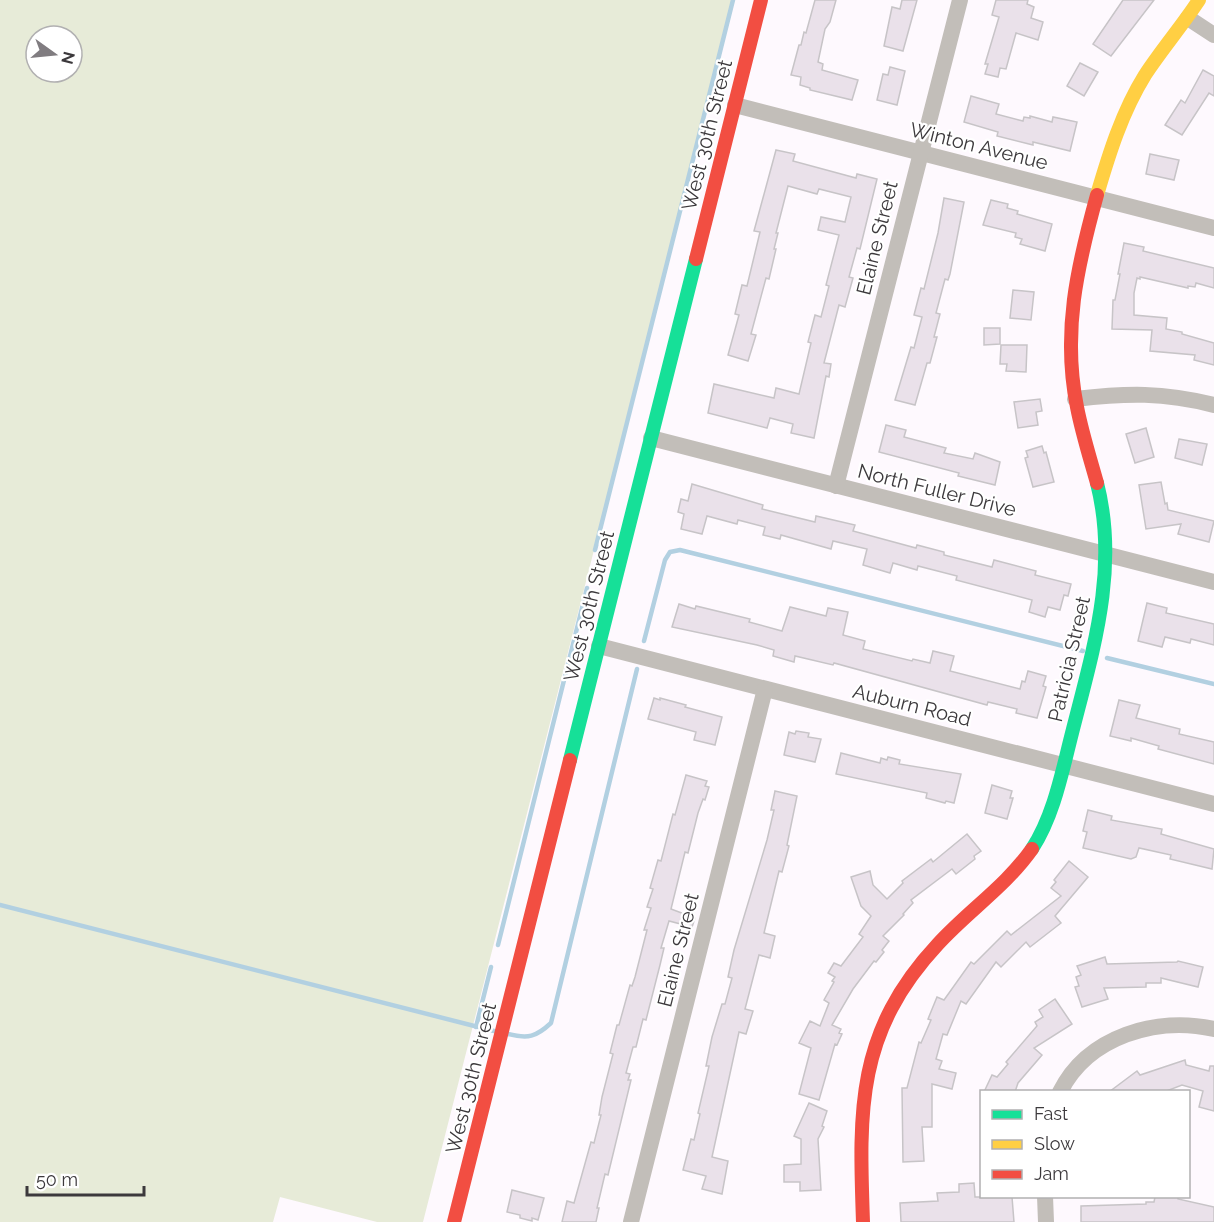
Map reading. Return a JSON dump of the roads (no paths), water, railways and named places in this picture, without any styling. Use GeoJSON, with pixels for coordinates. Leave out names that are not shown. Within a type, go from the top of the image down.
{"type":"FeatureCollection","features":[{"type":"Feature","properties":{"kind":"street","name":"West 30th Street"},"geometry":{"type":"LineString","coordinates":[[454,1222],[760,0]]}},
{"type":"Feature","properties":{"kind":"street","name":"Elaine Street"},"geometry":{"type":"LineString","coordinates":[[836,486],[960,0]]}},
{"type":"Feature","properties":{"kind":"street","name":"Patricia Street"},"geometry":{"type":"LineString","coordinates":[[863,1222],[862,1108],[871,1059],[885,1019],[898,993],[924,958],[960,922],[1004,884],[1025,860],[1039,837],[1051,810],[1064,765],[1099,634],[1107,556],[1104,510],[1075,399],[1071,355],[1073,296],[1096,198],[1111,148],[1130,103],[1161,53],[1199,0]]}},
{"type":"Feature","properties":{"kind":"street"},"geometry":{"type":"LineString","coordinates":[[1188,18],[1214,35]]}},
{"type":"Feature","properties":{"kind":"street","name":"Winton Avenue"},"geometry":{"type":"LineString","coordinates":[[735,105],[1214,228]]}},
{"type":"Feature","properties":{"kind":"street"},"geometry":{"type":"LineString","coordinates":[[1075,399],[1128,393],[1178,397],[1214,405]]}},
{"type":"Feature","properties":{"kind":"street","name":"North Fuller Drive"},"geometry":{"type":"LineString","coordinates":[[651,438],[1214,582]]}},
{"type":"Feature","properties":{"kind":"street","name":"Auburn Road"},"geometry":{"type":"LineString","coordinates":[[599,646],[1214,804]]}},
{"type":"Feature","properties":{"kind":"street","name":"Elaine Street"},"geometry":{"type":"LineString","coordinates":[[631,1222],[765,689]]}},
{"type":"Feature","properties":{"kind":"street"},"geometry":{"type":"LineString","coordinates":[[1061,1090],[1070,1076],[1091,1055],[1123,1036],[1143,1029],[1166,1025],[1195,1025],[1214,1029]]}},
{"type":"Feature","properties":{"kind":"street"},"geometry":{"type":"LineString","coordinates":[[1045,1198],[1046,1222]]}},
{"type":"Feature","properties":{"kind":"waterway"},"geometry":{"type":"LineString","coordinates":[[595,550],[733,0]]}},
{"type":"Feature","properties":{"kind":"waterway"},"geometry":{"type":"LineString","coordinates":[[644,641],[665,560],[670,552],[680,550],[1083,651]]}},
{"type":"Feature","properties":{"kind":"waterway"},"geometry":{"type":"LineString","coordinates":[[498,945],[587,588]]}},
{"type":"Feature","properties":{"kind":"waterway"},"geometry":{"type":"LineString","coordinates":[[1107,658],[1214,684]]}},
{"type":"Feature","properties":{"kind":"waterway"},"geometry":{"type":"LineString","coordinates":[[508,1034],[531,1036],[551,1023],[637,669]]}},
{"type":"Feature","properties":{"kind":"waterway"},"geometry":{"type":"LineString","coordinates":[[0,905],[494,1031]]}},
{"type":"Feature","properties":{"kind":"waterway"},"geometry":{"type":"LineString","coordinates":[[476,1027],[491,967]]}}]}
